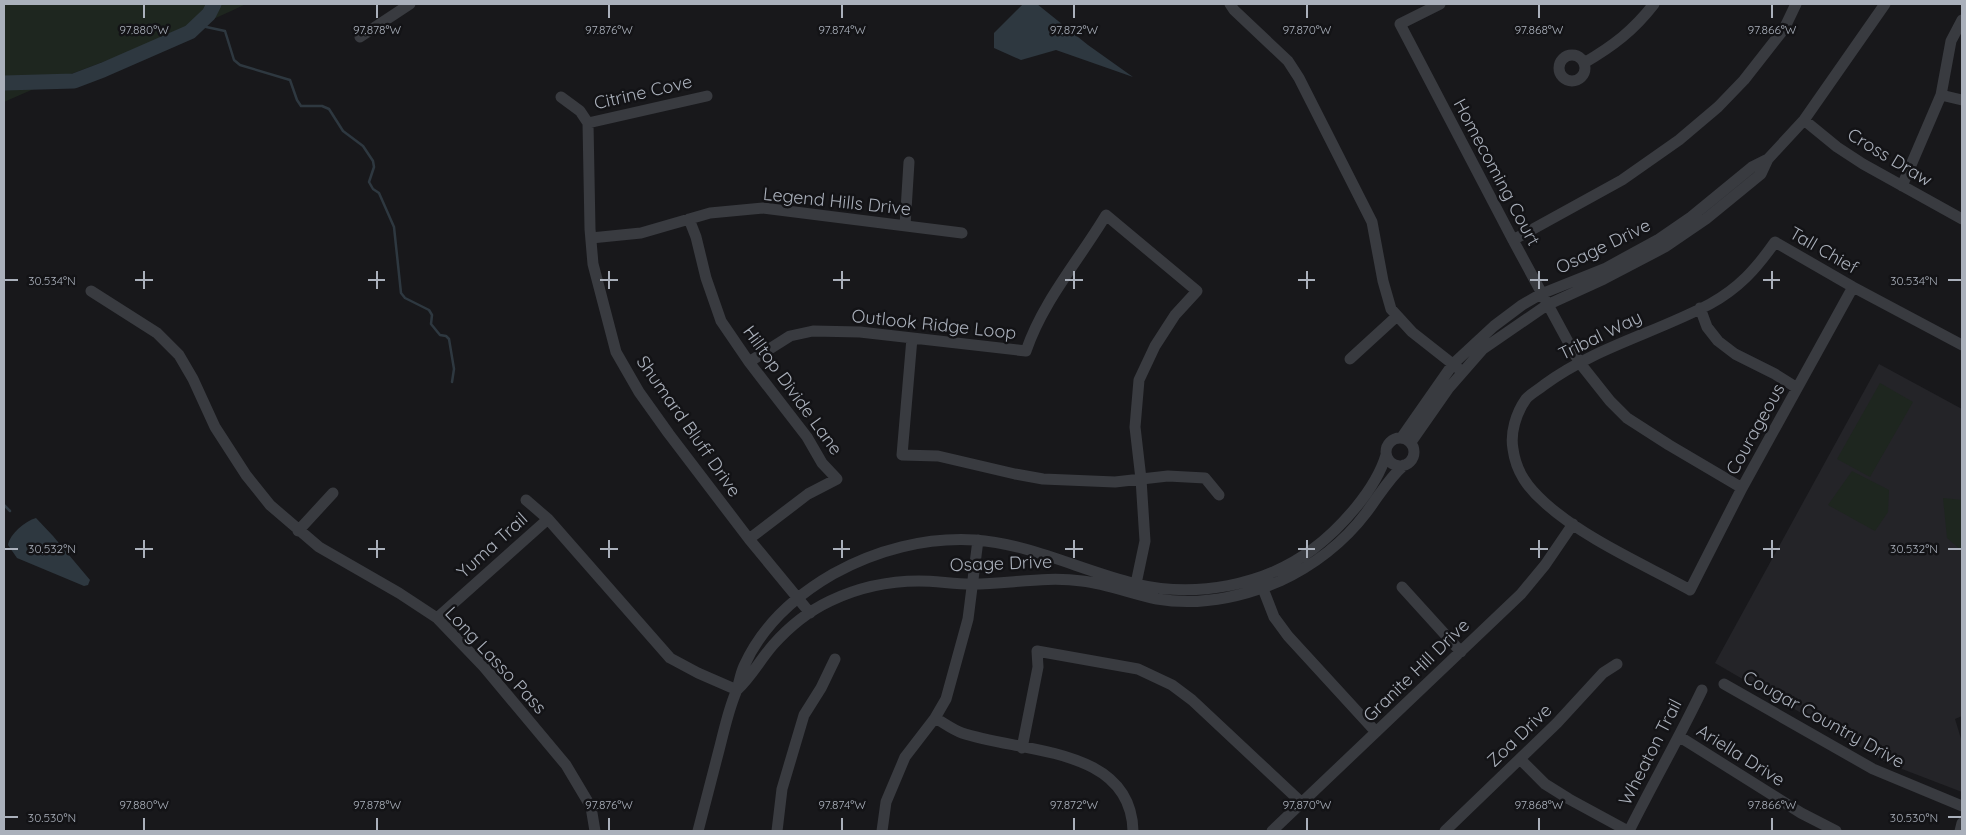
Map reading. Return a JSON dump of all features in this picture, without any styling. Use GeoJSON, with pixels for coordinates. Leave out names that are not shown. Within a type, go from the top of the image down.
{"type":"FeatureCollection","features":[{"type":"Feature","properties":{"kind":"street"},"geometry":{"type":"LineString","coordinates":[[360,37],[410,4]]}},
{"type":"Feature","properties":{"kind":"street"},"geometry":{"type":"LineString","coordinates":[[1230,4],[1288,61],[1299,78],[1372,222],[1382,281],[1391,309],[1412,332],[1458,368]]}},
{"type":"Feature","properties":{"kind":"street","name":"Homecoming Court"},"geometry":{"type":"LineString","coordinates":[[1440,4],[1400,24],[1547,305],[1579,362],[1610,401],[1627,418],[1742,488]]}},
{"type":"Feature","properties":{"kind":"street"},"geometry":{"type":"LineString","coordinates":[[1584,63],[1608,48],[1639,24],[1654,4]]}},
{"type":"Feature","properties":{"kind":"street"},"geometry":{"type":"LineString","coordinates":[[1513,240],[1622,180],[1685,135],[1718,107],[1744,80],[1784,29],[1796,4]]}},
{"type":"Feature","properties":{"kind":"street","name":"Osage Drive"},"geometry":{"type":"LineString","coordinates":[[1458,368],[1547,305],[1604,279],[1665,247],[1706,219],[1761,174],[1768,159],[1804,120],[1885,4]]}},
{"type":"Feature","properties":{"kind":"street"},"geometry":{"type":"LineString","coordinates":[[1902,186],[1941,95],[1951,41],[1962,20]]}},
{"type":"Feature","properties":{"kind":"street"},"geometry":{"type":"LineString","coordinates":[[1941,95],[1962,100]]}},
{"type":"Feature","properties":{"kind":"street","name":"Citrine Cove"},"geometry":{"type":"LineString","coordinates":[[588,123],[706,96]]}},
{"type":"Feature","properties":{"kind":"street"},"geometry":{"type":"LineString","coordinates":[[560,97],[580,111],[588,123]]}},
{"type":"Feature","properties":{"kind":"street","name":"Cross Draw"},"geometry":{"type":"LineString","coordinates":[[1804,120],[1837,147],[1863,164],[1962,219]]}},
{"type":"Feature","properties":{"kind":"street","name":"Shumard Bluff Drive"},"geometry":{"type":"LineString","coordinates":[[588,123],[593,264],[616,352],[644,399],[749,539],[810,613]]}},
{"type":"Feature","properties":{"kind":"street","name":"Osage Drive"},"geometry":{"type":"LineString","coordinates":[[1406,440],[1458,368],[1494,326],[1542,294],[1606,268],[1659,239],[1691,217],[1752,167],[1768,159]]}},
{"type":"Feature","properties":{"kind":"street"},"geometry":{"type":"LineString","coordinates":[[905,226],[909,162]]}},
{"type":"Feature","properties":{"kind":"street","name":"Legend Hills Drive"},"geometry":{"type":"LineString","coordinates":[[591,238],[641,233],[710,213],[764,208],[962,233]]}},
{"type":"Feature","properties":{"kind":"street","name":"Outlook Ridge Loop"},"geometry":{"type":"LineString","coordinates":[[749,362],[790,336],[813,331],[860,332],[1026,351],[1033,329],[1063,278],[1087,246],[1106,215],[1197,291],[1175,315],[1155,346],[1139,380],[1135,427],[1141,479]]}},
{"type":"Feature","properties":{"kind":"street","name":"Hilltop Divide Lane"},"geometry":{"type":"LineString","coordinates":[[689,219],[721,321],[749,362],[807,437],[822,463],[837,479],[808,494],[749,539]]}},
{"type":"Feature","properties":{"kind":"street","name":"Tall Chief"},"geometry":{"type":"LineString","coordinates":[[1775,242],[1852,287],[1962,345]]}},
{"type":"Feature","properties":{"kind":"street","name":"Tribal Way"},"geometry":{"type":"LineString","coordinates":[[1690,590],[1573,524],[1531,490],[1514,461],[1512,441],[1515,423],[1527,398],[1579,362],[1700,308],[1738,287],[1775,242]]}},
{"type":"Feature","properties":{"kind":"street","name":"Courageous"},"geometry":{"type":"LineString","coordinates":[[1690,590],[1742,488],[1852,287]]}},
{"type":"Feature","properties":{"kind":"street","name":"Long Lasso Pass"},"geometry":{"type":"LineString","coordinates":[[91,291],[157,333],[179,355],[193,378],[215,427],[246,475],[270,504],[298,531],[319,547],[399,593],[437,618],[484,667],[566,764],[591,807],[595,831]]}},
{"type":"Feature","properties":{"kind":"street"},"geometry":{"type":"LineString","coordinates":[[1700,308],[1707,327],[1718,341],[1735,354],[1775,374],[1797,388]]}},
{"type":"Feature","properties":{"kind":"street"},"geometry":{"type":"LineString","coordinates":[[1350,359],[1397,316]]}},
{"type":"Feature","properties":{"kind":"street"},"geometry":{"type":"LineString","coordinates":[[912,338],[902,455],[938,456],[1043,479],[1094,482],[1168,476],[1204,478],[1219,495]]}},
{"type":"Feature","properties":{"kind":"street"},"geometry":{"type":"LineString","coordinates":[[1393,439],[1406,440],[1414,446],[1412,460],[1404,466],[1391,463],[1386,455],[1389,442],[1393,439]]}},
{"type":"Feature","properties":{"kind":"street","name":"Osage Drive"},"geometry":{"type":"LineString","coordinates":[[1260,582],[1321,543],[1346,519],[1383,466],[1386,455]]}},
{"type":"Feature","properties":{"kind":"street","name":"Osage Drive"},"geometry":{"type":"LineString","coordinates":[[698,831],[732,701],[744,665],[758,640],[798,597],[810,587],[849,565],[885,551],[932,541],[978,540],[1026,549],[1135,588],[1156,598],[1195,602],[1217,599],[1260,582],[1301,570],[1327,552],[1348,534],[1366,513],[1392,476],[1404,466]]}},
{"type":"Feature","properties":{"kind":"street"},"geometry":{"type":"LineString","coordinates":[[1135,588],[1145,542],[1141,479]]}},
{"type":"Feature","properties":{"kind":"street"},"geometry":{"type":"LineString","coordinates":[[298,531],[333,493]]}},
{"type":"Feature","properties":{"kind":"street"},"geometry":{"type":"LineString","coordinates":[[526,500],[548,519],[670,658],[737,690]]}},
{"type":"Feature","properties":{"kind":"street","name":"Yuma Trail"},"geometry":{"type":"LineString","coordinates":[[437,618],[548,519]]}},
{"type":"Feature","properties":{"kind":"street","name":"Granite Hill Drive"},"geometry":{"type":"LineString","coordinates":[[1272,831],[1521,594],[1545,565],[1573,524]]}},
{"type":"Feature","properties":{"kind":"street"},"geometry":{"type":"LineString","coordinates":[[882,831],[886,802],[905,757],[935,718],[946,699],[968,618],[978,540]]}},
{"type":"Feature","properties":{"kind":"street","name":"Osage Drive"},"geometry":{"type":"LineString","coordinates":[[737,690],[773,645],[810,613],[830,601],[877,584],[919,581],[972,584],[1050,578],[1135,588]]}},
{"type":"Feature","properties":{"kind":"street"},"geometry":{"type":"LineString","coordinates":[[1260,582],[1274,617],[1288,636],[1376,732]]}},
{"type":"Feature","properties":{"kind":"street"},"geometry":{"type":"LineString","coordinates":[[1402,587],[1461,652]]}},
{"type":"Feature","properties":{"kind":"street"},"geometry":{"type":"LineString","coordinates":[[1022,748],[1038,667],[1037,651],[1138,669],[1172,685],[1192,700],[1302,803]]}},
{"type":"Feature","properties":{"kind":"street"},"geometry":{"type":"LineString","coordinates":[[777,831],[782,789],[804,715],[821,688],[835,659]]}},
{"type":"Feature","properties":{"kind":"street","name":"Zoa Drive"},"geometry":{"type":"LineString","coordinates":[[1446,831],[1557,723],[1603,673],[1617,664]]}},
{"type":"Feature","properties":{"kind":"street","name":"Cougar Country Drive"},"geometry":{"type":"LineString","coordinates":[[1724,684],[1873,769],[1962,806]]}},
{"type":"Feature","properties":{"kind":"street","name":"Wheaton Trail"},"geometry":{"type":"LineString","coordinates":[[1629,831],[1680,737],[1702,690]]}},
{"type":"Feature","properties":{"kind":"street"},"geometry":{"type":"LineString","coordinates":[[935,718],[961,733],[1022,748],[1052,753],[1102,772],[1116,784],[1127,799],[1133,821],[1133,831]]}},
{"type":"Feature","properties":{"kind":"street","name":"Ariella Drive"},"geometry":{"type":"LineString","coordinates":[[1680,737],[1801,813],[1836,831]]}},
{"type":"Feature","properties":{"kind":"street"},"geometry":{"type":"LineString","coordinates":[[1520,759],[1545,784],[1629,831]]}},
{"type":"Feature","properties":{"kind":"street"},"geometry":{"type":"LineString","coordinates":[[1960,831],[1962,824]]}},
{"type":"Feature","properties":{"kind":"shaded area"},"geometry":{"type":"Polygon","coordinates":[[[4,4],[246,4],[216,18],[4,102],[4,4]]]}},
{"type":"Feature","properties":{"kind":"shaded area"},"geometry":{"type":"Polygon","coordinates":[[[1023,4],[1037,4],[1088,45],[1133,77],[1056,50],[1021,60],[994,48],[994,33],[1023,4]]]}},
{"type":"Feature","properties":{"kind":"shaded area"},"geometry":{"type":"Polygon","coordinates":[[[1879,364],[1962,409],[1962,716],[1955,719],[1962,742],[1962,792],[1889,764],[1715,663],[1879,364]]]}},
{"type":"Feature","properties":{"kind":"shaded area"},"geometry":{"type":"Polygon","coordinates":[[[1880,383],[1913,402],[1870,477],[1837,459],[1880,383]]]}},
{"type":"Feature","properties":{"kind":"shaded area"},"geometry":{"type":"Polygon","coordinates":[[[1852,471],[1889,490],[1888,512],[1875,531],[1828,505],[1852,471]]]}},
{"type":"Feature","properties":{"kind":"shaded area"},"geometry":{"type":"Polygon","coordinates":[[[1943,498],[1962,500],[1962,551],[1947,538],[1943,498]]]}},
{"type":"Feature","properties":{"kind":"shaded area"},"geometry":{"type":"Polygon","coordinates":[[[36,518],[90,580],[88,585],[84,586],[17,558],[8,545],[9,541],[19,528],[36,518]]]}},
{"type":"Feature","properties":{"kind":"waterway"},"geometry":{"type":"LineString","coordinates":[[4,83],[74,81],[190,32],[209,14],[214,4]]}},
{"type":"Feature","properties":{"kind":"waterway"},"geometry":{"type":"LineString","coordinates":[[197,25],[225,31],[234,60],[240,65],[290,80],[301,106],[322,106],[329,109],[343,131],[363,146],[373,161],[374,167],[369,182],[373,189],[379,193],[394,227],[401,293],[405,298],[429,310],[432,315],[431,324],[440,335],[446,336],[449,339],[454,369],[452,382]]}},
{"type":"Feature","properties":{"kind":"waterway"},"geometry":{"type":"LineString","coordinates":[[4,505],[10,511]]}}]}
